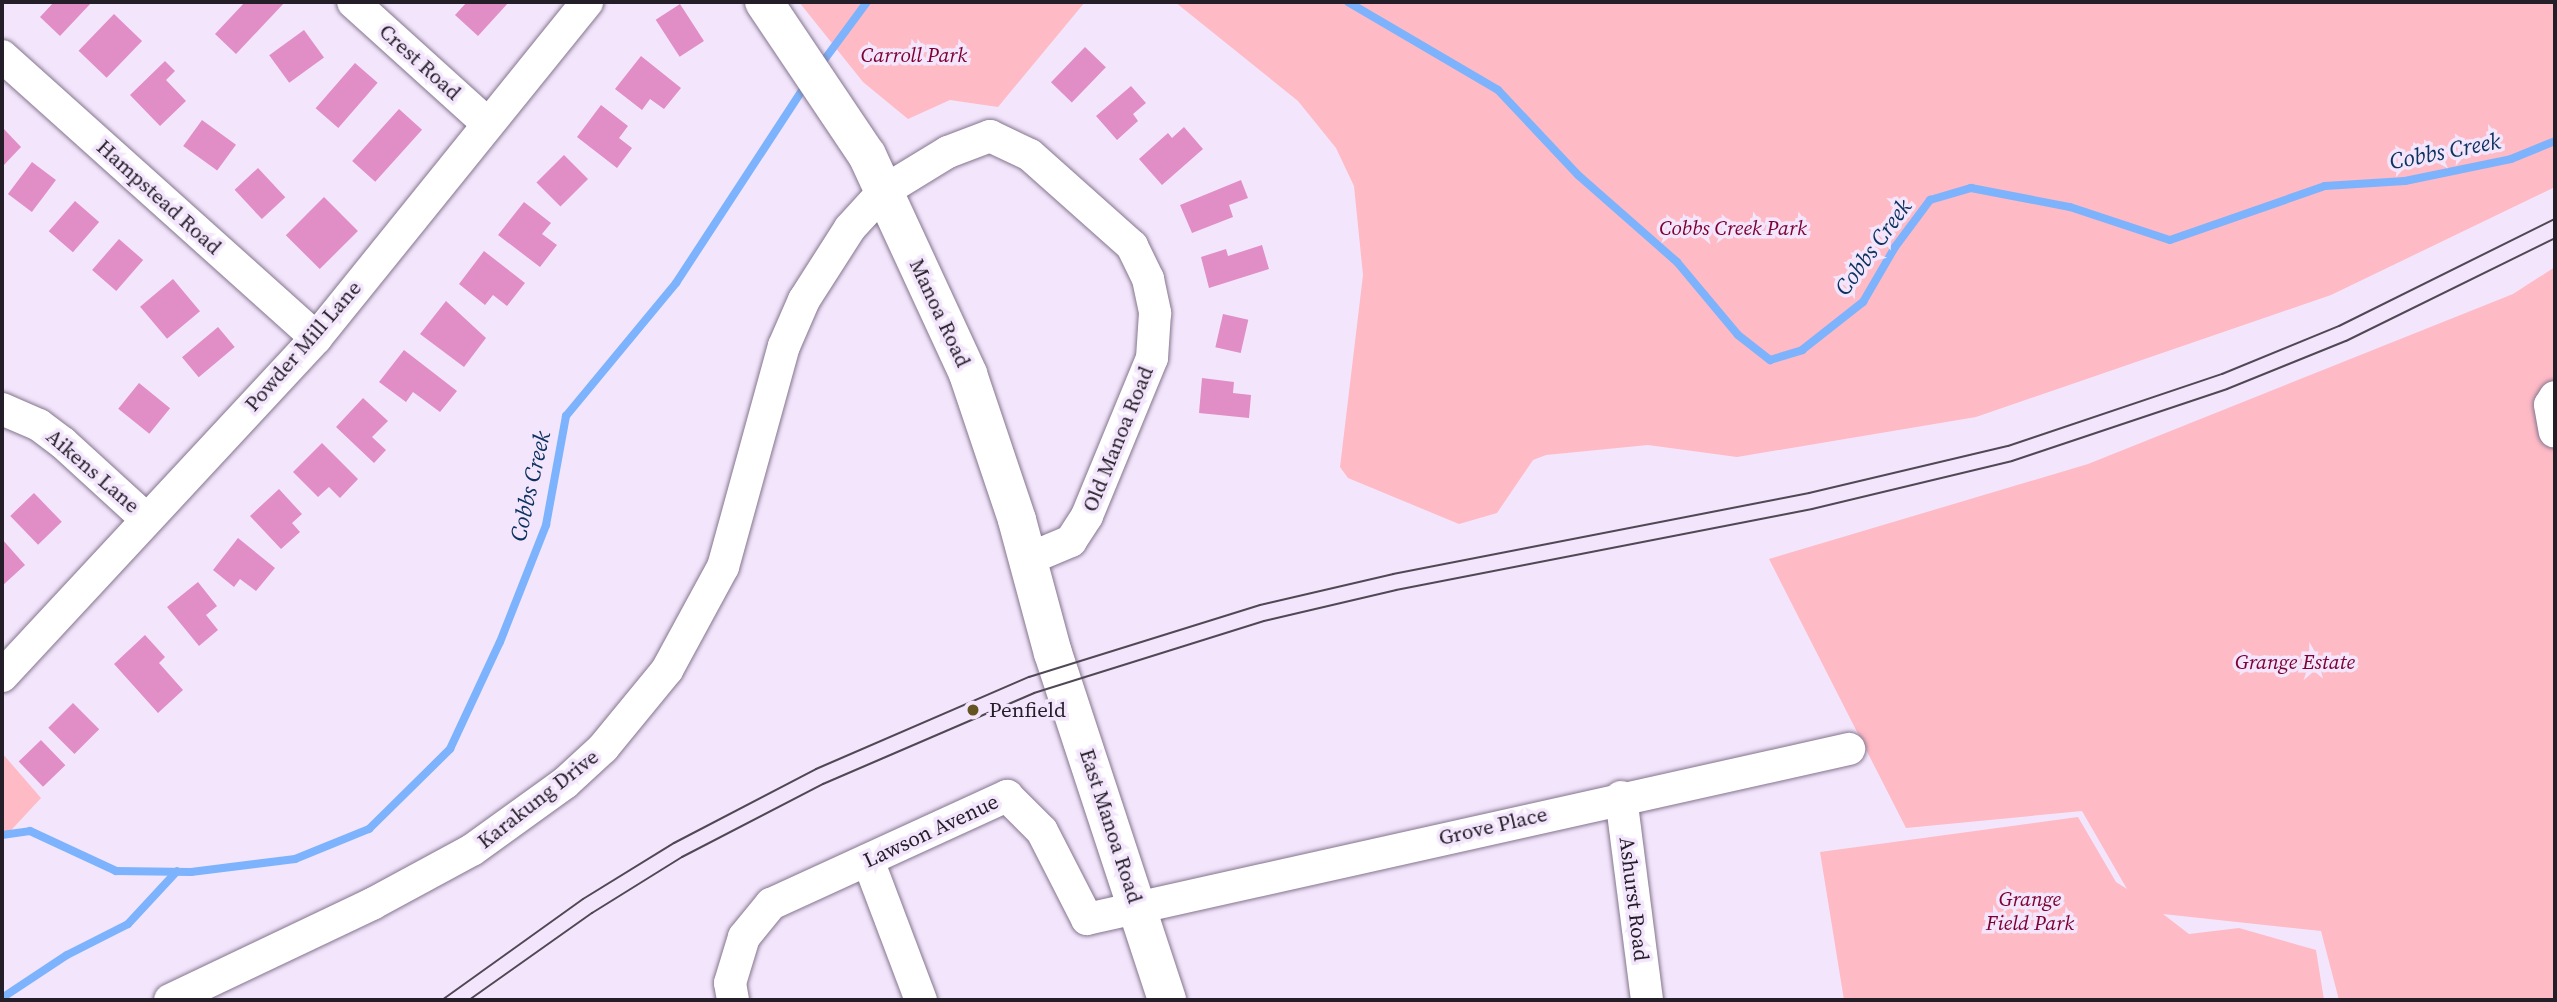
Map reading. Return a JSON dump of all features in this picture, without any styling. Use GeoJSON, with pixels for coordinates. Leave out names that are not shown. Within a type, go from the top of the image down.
{"type":"FeatureCollection","features":[{"type":"Feature","properties":{"kind":"main road","name":"Manoa Road"},"geometry":{"type":"LineString","coordinates":[[764,2],[828,93],[867,155],[968,374],[1028,559],[1053,653]]}},
{"type":"Feature","properties":{"kind":"main road","name":"East Manoa Road"},"geometry":{"type":"LineString","coordinates":[[1053,653],[1167,1000]]}},
{"type":"Feature","properties":{"kind":"street","name":"Crest Road"},"geometry":{"type":"LineString","coordinates":[[353,2],[487,123]]}},
{"type":"Feature","properties":{"kind":"street","name":"Powder Mill Lane"},"geometry":{"type":"LineString","coordinates":[[2,676],[145,517],[316,338],[587,2]]}},
{"type":"Feature","properties":{"kind":"street","name":"Hampstead Road"},"geometry":{"type":"LineString","coordinates":[[2,56],[316,338]]}},
{"type":"Feature","properties":{"kind":"street","name":"Karakung Drive"},"geometry":{"type":"LineString","coordinates":[[170,1000],[372,904],[472,850],[565,783],[631,716],[667,670],[723,567],[783,346],[804,300],[850,228],[884,191],[972,140],[990,136],[1004,141]]}},
{"type":"Feature","properties":{"kind":"street","name":"Old Manoa Road"},"geometry":{"type":"LineString","coordinates":[[1004,141],[1055,176],[1132,246],[1148,279],[1155,313],[1152,358],[1087,516],[1071,541],[1028,559]]}},
{"type":"Feature","properties":{"kind":"street"},"geometry":{"type":"LineString","coordinates":[[2555,397],[2550,405],[2555,432]]}},
{"type":"Feature","properties":{"kind":"street","name":"Aikens Lane"},"geometry":{"type":"LineString","coordinates":[[2,410],[39,425],[63,443],[145,517]]}},
{"type":"Feature","properties":{"kind":"street","name":"Grove Place"},"geometry":{"type":"LineString","coordinates":[[1137,906],[1621,797],[1849,749]]}},
{"type":"Feature","properties":{"kind":"street","name":"Lawson Avenue"},"geometry":{"type":"LineString","coordinates":[[733,1000],[730,982],[744,937],[771,904],[1007,796],[1042,831],[1087,919],[1137,906]]}},
{"type":"Feature","properties":{"kind":"street","name":"Ashurst Road"},"geometry":{"type":"LineString","coordinates":[[1621,797],[1647,1000]]}},
{"type":"Feature","properties":{"kind":"street"},"geometry":{"type":"LineString","coordinates":[[868,860],[921,1000]]}},
{"type":"Feature","properties":{"kind":"green space","name":"Carroll Park"},"geometry":{"type":"Polygon","coordinates":[[[799,2],[1085,2],[998,107],[950,100],[908,119],[863,82],[799,2]]]}},
{"type":"Feature","properties":{"kind":"green space","name":"Cobbs Creek Park"},"geometry":{"type":"Polygon","coordinates":[[[1175,2],[2555,2],[2555,187],[2331,295],[1976,417],[1737,457],[1648,445],[1546,455],[1533,460],[1497,513],[1459,524],[1348,478],[1340,467],[1363,275],[1354,186],[1336,148],[1298,101],[1175,2]]]}},
{"type":"Feature","properties":{"kind":"green space","name":"Grange Estate"},"geometry":{"type":"Polygon","coordinates":[[[2555,267],[2555,1000],[2339,1000],[2321,931],[2163,914],[2189,934],[2239,928],[2316,950],[2324,1000],[1844,1000],[1820,852],[2078,817],[2116,882],[2127,889],[2082,811],[1906,828],[1769,559],[2088,464],[2513,294],[2555,267]]]}},
{"type":"Feature","properties":{"kind":"green space"},"geometry":{"type":"Polygon","coordinates":[[[2,753],[41,798],[2,840],[2,753]]]}},
{"type":"Feature","properties":{"kind":"building"},"geometry":{"type":"Polygon","coordinates":[[[54,2],[92,2],[60,36],[40,17],[54,2]]]}},
{"type":"Feature","properties":{"kind":"building"},"geometry":{"type":"Polygon","coordinates":[[[245,2],[285,2],[236,54],[215,34],[245,2]]]}},
{"type":"Feature","properties":{"kind":"building"},"geometry":{"type":"Polygon","coordinates":[[[467,2],[509,2],[478,36],[455,15],[467,2]]]}},
{"type":"Feature","properties":{"kind":"building"},"geometry":{"type":"Polygon","coordinates":[[[680,4],[704,41],[680,57],[656,20],[680,4]]]}},
{"type":"Feature","properties":{"kind":"building"},"geometry":{"type":"Polygon","coordinates":[[[114,14],[142,41],[107,78],[79,51],[114,14]]]}},
{"type":"Feature","properties":{"kind":"building"},"geometry":{"type":"Polygon","coordinates":[[[304,30],[324,58],[289,83],[269,55],[304,30]]]}},
{"type":"Feature","properties":{"kind":"building"},"geometry":{"type":"Polygon","coordinates":[[[1085,47],[1106,67],[1072,102],[1051,82],[1085,47]]]}},
{"type":"Feature","properties":{"kind":"building"},"geometry":{"type":"Polygon","coordinates":[[[641,56],[681,88],[664,109],[650,99],[642,110],[615,89],[641,56]]]}},
{"type":"Feature","properties":{"kind":"building"},"geometry":{"type":"Polygon","coordinates":[[[165,61],[175,71],[166,80],[186,101],[160,126],[130,95],[165,61]]]}},
{"type":"Feature","properties":{"kind":"building"},"geometry":{"type":"Polygon","coordinates":[[[355,63],[378,83],[338,128],[316,108],[355,63]]]}},
{"type":"Feature","properties":{"kind":"building"},"geometry":{"type":"Polygon","coordinates":[[[1131,86],[1146,103],[1133,114],[1138,121],[1117,140],[1096,116],[1131,86]]]}},
{"type":"Feature","properties":{"kind":"building"},"geometry":{"type":"Polygon","coordinates":[[[601,105],[628,126],[619,138],[632,148],[617,168],[577,137],[601,105]]]}},
{"type":"Feature","properties":{"kind":"building"},"geometry":{"type":"Polygon","coordinates":[[[399,109],[422,130],[375,182],[352,161],[399,109]]]}},
{"type":"Feature","properties":{"kind":"building"},"geometry":{"type":"Polygon","coordinates":[[[202,120],[236,145],[217,171],[183,146],[202,120]]]}},
{"type":"Feature","properties":{"kind":"building"},"geometry":{"type":"Polygon","coordinates":[[[2,127],[21,147],[2,167],[2,127]]]}},
{"type":"Feature","properties":{"kind":"building"},"geometry":{"type":"Polygon","coordinates":[[[1184,127],[1203,149],[1162,185],[1139,159],[1168,133],[1172,138],[1184,127]]]}},
{"type":"Feature","properties":{"kind":"building"},"geometry":{"type":"Polygon","coordinates":[[[564,155],[588,179],[560,207],[536,183],[564,155]]]}},
{"type":"Feature","properties":{"kind":"building"},"geometry":{"type":"Polygon","coordinates":[[[32,162],[56,180],[32,212],[8,194],[32,162]]]}},
{"type":"Feature","properties":{"kind":"building"},"geometry":{"type":"Polygon","coordinates":[[[258,168],[285,197],[262,219],[235,190],[258,168]]]}},
{"type":"Feature","properties":{"kind":"building"},"geometry":{"type":"Polygon","coordinates":[[[1241,180],[1248,198],[1229,205],[1233,217],[1192,233],[1180,205],[1241,180]]]}},
{"type":"Feature","properties":{"kind":"building"},"geometry":{"type":"Polygon","coordinates":[[[324,197],[358,231],[320,269],[286,235],[324,197]]]}},
{"type":"Feature","properties":{"kind":"building"},"geometry":{"type":"Polygon","coordinates":[[[75,201],[99,222],[73,252],[49,231],[75,201]]]}},
{"type":"Feature","properties":{"kind":"building"},"geometry":{"type":"Polygon","coordinates":[[[524,202],[551,223],[542,234],[557,245],[540,267],[498,235],[524,202]]]}},
{"type":"Feature","properties":{"kind":"building"},"geometry":{"type":"Polygon","coordinates":[[[119,239],[143,260],[116,291],[92,270],[119,239]]]}},
{"type":"Feature","properties":{"kind":"building"},"geometry":{"type":"Polygon","coordinates":[[[1262,245],[1269,269],[1209,288],[1201,257],[1226,249],[1228,256],[1262,245]]]}},
{"type":"Feature","properties":{"kind":"building"},"geometry":{"type":"Polygon","coordinates":[[[484,251],[525,283],[507,306],[493,295],[485,305],[459,284],[484,251]]]}},
{"type":"Feature","properties":{"kind":"building"},"geometry":{"type":"Polygon","coordinates":[[[173,279],[200,311],[167,339],[140,307],[173,279]]]}},
{"type":"Feature","properties":{"kind":"building"},"geometry":{"type":"Polygon","coordinates":[[[446,301],[486,338],[464,367],[420,334],[446,301]]]}},
{"type":"Feature","properties":{"kind":"building"},"geometry":{"type":"Polygon","coordinates":[[[1223,314],[1248,320],[1241,353],[1215,347],[1223,314]]]}},
{"type":"Feature","properties":{"kind":"building"},"geometry":{"type":"Polygon","coordinates":[[[218,327],[235,347],[199,377],[182,357],[218,327]]]}},
{"type":"Feature","properties":{"kind":"building"},"geometry":{"type":"Polygon","coordinates":[[[404,350],[457,391],[440,412],[413,392],[406,402],[379,382],[404,350]]]}},
{"type":"Feature","properties":{"kind":"building"},"geometry":{"type":"Polygon","coordinates":[[[1202,378],[1234,382],[1233,393],[1251,395],[1249,418],[1199,413],[1202,378]]]}},
{"type":"Feature","properties":{"kind":"building"},"geometry":{"type":"Polygon","coordinates":[[[139,383],[170,408],[149,434],[118,409],[139,383]]]}},
{"type":"Feature","properties":{"kind":"building"},"geometry":{"type":"Polygon","coordinates":[[[363,398],[388,421],[372,437],[386,450],[374,463],[336,427],[363,398]]]}},
{"type":"Feature","properties":{"kind":"building"},"geometry":{"type":"Polygon","coordinates":[[[322,443],[358,479],[340,498],[329,487],[318,497],[293,472],[322,443]]]}},
{"type":"Feature","properties":{"kind":"building"},"geometry":{"type":"Polygon","coordinates":[[[279,489],[302,514],[292,523],[300,532],[281,549],[250,516],[279,489]]]}},
{"type":"Feature","properties":{"kind":"building"},"geometry":{"type":"Polygon","coordinates":[[[34,493],[62,522],[38,545],[10,516],[34,493]]]}},
{"type":"Feature","properties":{"kind":"building"},"geometry":{"type":"Polygon","coordinates":[[[238,538],[275,568],[256,591],[240,579],[234,587],[213,570],[238,538]]]}},
{"type":"Feature","properties":{"kind":"building"},"geometry":{"type":"Polygon","coordinates":[[[2,539],[25,565],[2,586],[2,539]]]}},
{"type":"Feature","properties":{"kind":"building"},"geometry":{"type":"Polygon","coordinates":[[[198,582],[217,606],[206,615],[218,630],[199,646],[167,607],[198,582]]]}},
{"type":"Feature","properties":{"kind":"building"},"geometry":{"type":"Polygon","coordinates":[[[145,635],[165,657],[159,663],[183,690],[158,713],[114,664],[145,635]]]}},
{"type":"Feature","properties":{"kind":"building"},"geometry":{"type":"Polygon","coordinates":[[[73,703],[99,729],[74,754],[48,728],[73,703]]]}},
{"type":"Feature","properties":{"kind":"building"},"geometry":{"type":"Polygon","coordinates":[[[41,740],[65,765],[43,787],[19,762],[41,740]]]}},
{"type":"Feature","properties":{"kind":"waterway","name":"Cobbs Creek"},"geometry":{"type":"LineString","coordinates":[[819,67],[867,2]]}},
{"type":"Feature","properties":{"kind":"waterway","name":"Cobbs Creek"},"geometry":{"type":"LineString","coordinates":[[1348,2],[1498,90],[1578,175],[1677,262],[1738,335],[1770,360],[1802,350],[1863,302],[1895,247],[1930,200],[1971,188],[2070,207],[2170,240],[2325,186],[2405,181],[2511,159],[2555,141]]}},
{"type":"Feature","properties":{"kind":"waterway","name":"Cobbs Creek"},"geometry":{"type":"LineString","coordinates":[[2,835],[30,831],[116,871],[191,872],[295,859],[369,829],[450,749],[500,642],[546,525],[566,416],[676,283],[807,83]]}},
{"type":"Feature","properties":{"kind":"waterway","name":"Cobbs Creek"},"geometry":{"type":"LineString","coordinates":[[2,998],[67,955],[128,924],[177,871]]}},
{"type":"Feature","properties":{"kind":"tram line"},"geometry":{"type":"LineString","coordinates":[[442,1000],[583,899],[674,843],[816,769],[1029,677],[1260,605],[1393,574],[1809,493],[2008,446],[2222,374],[2339,326],[2555,219]]}},
{"type":"Feature","properties":{"kind":"tram line"},"geometry":{"type":"LineString","coordinates":[[469,1000],[592,913],[682,857],[823,784],[1034,693],[1264,621],[1396,590],[1812,509],[2012,461],[2227,389],[2346,341],[2555,238]]}},
{"type":"Feature","properties":{"kind":"place","name":"Penfield"},"geometry":{"type":"Point","coordinates":[973,710]}},
{"type":"Feature","properties":{"kind":"park label","name":"Grange Field Park"},"geometry":{"type":"Point","coordinates":[2030,911]}}]}
